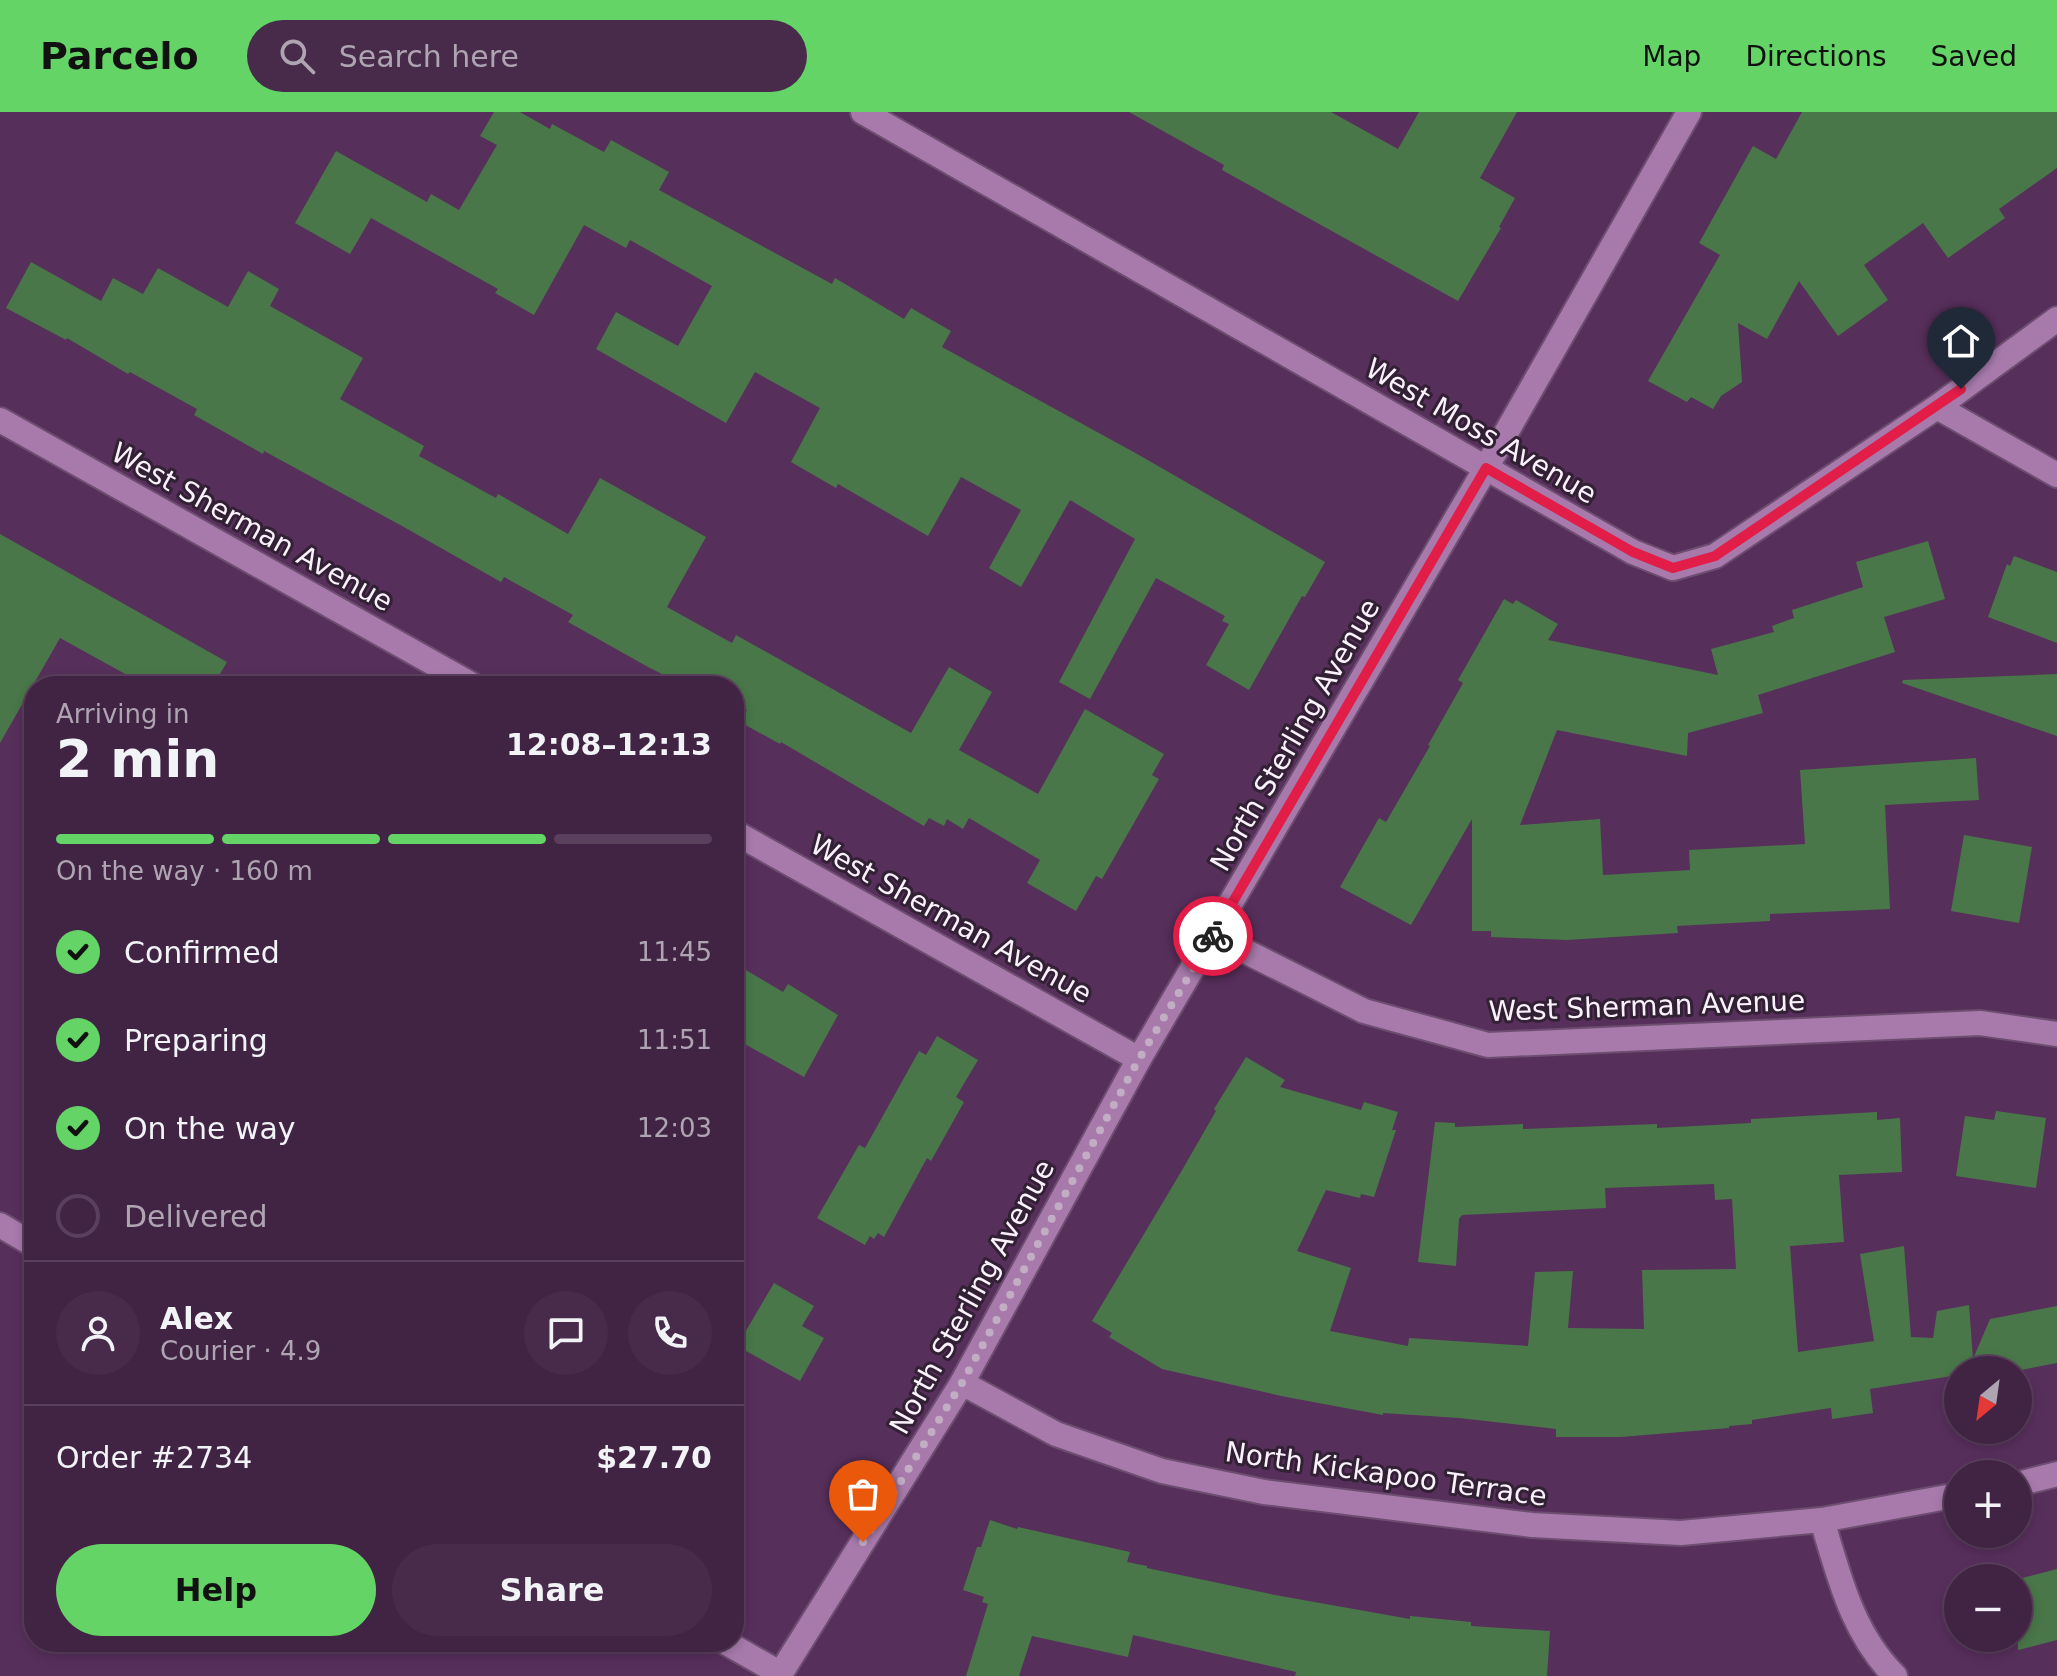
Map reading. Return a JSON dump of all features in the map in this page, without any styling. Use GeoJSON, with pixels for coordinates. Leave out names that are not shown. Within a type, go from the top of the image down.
{"type":"FeatureCollection","features":[{"type":"Feature","properties":{"kind":"street","name":"West Moss Avenue"},"geometry":{"type":"LineString","coordinates":[[863,112],[1633,552],[1673,568],[1715,556],[1937,407],[2057,319]]}},
{"type":"Feature","properties":{"kind":"street","name":"North Sterling Avenue"},"geometry":{"type":"LineString","coordinates":[[780,1675],[962,1383],[1139,1059],[1486,468],[1689,112]]}},
{"type":"Feature","properties":{"kind":"street"},"geometry":{"type":"LineString","coordinates":[[1937,407],[2057,475]]}},
{"type":"Feature","properties":{"kind":"street","name":"West Sherman Avenue"},"geometry":{"type":"LineString","coordinates":[[0,420],[456,676]]}},
{"type":"Feature","properties":{"kind":"street","name":"West Sherman Avenue"},"geometry":{"type":"LineString","coordinates":[[744,838],[1139,1059]]}},
{"type":"Feature","properties":{"kind":"street","name":"West Sherman Avenue"},"geometry":{"type":"LineString","coordinates":[[1213,935],[1364,1011],[1488,1045],[1980,1023],[2057,1034]]}},
{"type":"Feature","properties":{"kind":"street"},"geometry":{"type":"LineString","coordinates":[[0,1225],[24,1239]]}},
{"type":"Feature","properties":{"kind":"street","name":"North Kickapoo Terrace"},"geometry":{"type":"LineString","coordinates":[[962,1383],[1056,1434],[1162,1471],[1264,1492],[1532,1525],[1681,1533],[1822,1520],[1944,1498]]}},
{"type":"Feature","properties":{"kind":"street"},"geometry":{"type":"LineString","coordinates":[[2032,1480],[2057,1474]]}},
{"type":"Feature","properties":{"kind":"street"},"geometry":{"type":"LineString","coordinates":[[1822,1520],[1853,1615],[1869,1644],[1895,1676]]}},
{"type":"Feature","properties":{"kind":"street"},"geometry":{"type":"LineString","coordinates":[[742,1652],[780,1675]]}},
{"type":"Feature","properties":{"kind":"building"},"geometry":{"type":"Polygon","coordinates":[[[494,112],[520,112],[550,129],[552,124],[604,152],[611,140],[669,172],[659,190],[832,284],[835,278],[904,319],[911,308],[951,331],[942,347],[1325,562],[1305,597],[1302,596],[1249,690],[1206,665],[1229,624],[1222,621],[1225,616],[1156,578],[1090,699],[1059,682],[1135,539],[1070,500],[1021,587],[989,568],[1021,510],[961,477],[928,536],[838,484],[836,488],[791,462],[820,408],[755,372],[726,423],[596,349],[616,312],[678,346],[712,286],[630,240],[626,248],[584,225],[534,315],[495,293],[498,289],[371,218],[350,254],[295,223],[336,151],[427,202],[431,194],[459,210],[497,145],[480,136],[494,112]]]}},
{"type":"Feature","properties":{"kind":"building"},"geometry":{"type":"Polygon","coordinates":[[[1129,112],[1331,112],[1398,149],[1419,112],[1517,112],[1480,178],[1515,198],[1458,301],[1222,170],[1224,165],[1129,112]]]}},
{"type":"Feature","properties":{"kind":"building"},"geometry":{"type":"Polygon","coordinates":[[[1802,112],[2057,112],[2057,168],[1999,209],[2005,218],[1948,258],[1923,223],[1864,265],[1888,300],[1838,336],[1799,281],[1767,339],[1738,323],[1742,382],[1721,396],[1713,409],[1691,397],[1687,402],[1648,381],[1720,255],[1699,243],[1753,146],[1776,159],[1802,112]]]}},
{"type":"Feature","properties":{"kind":"building"},"geometry":{"type":"Polygon","coordinates":[[[31,262],[101,301],[113,278],[143,294],[158,268],[228,307],[248,271],[279,289],[270,306],[363,358],[340,399],[424,446],[419,456],[496,498],[498,494],[568,534],[600,478],[706,537],[667,607],[732,643],[736,635],[911,733],[949,667],[992,692],[959,750],[1038,794],[1085,709],[1164,754],[1152,775],[1159,779],[1102,879],[1096,876],[1076,911],[1027,883],[1040,860],[969,818],[963,829],[947,819],[944,826],[929,818],[924,826],[781,742],[744,724],[747,710],[744,708],[744,676],[666,676],[568,622],[573,615],[504,577],[501,582],[264,451],[263,454],[194,415],[197,409],[6,308],[31,262]]]}},
{"type":"Feature","properties":{"kind":"building"},"geometry":{"type":"Polygon","coordinates":[[[0,534],[227,662],[219,676],[129,676],[60,638],[38,676],[24,676],[24,701],[0,743],[0,534]]]}},
{"type":"Feature","properties":{"kind":"building"},"geometry":{"type":"Polygon","coordinates":[[[1928,541],[1945,599],[1884,617],[1895,652],[1758,695],[1763,713],[1688,733],[1687,756],[1557,730],[1520,825],[1600,819],[1603,875],[1690,870],[1689,850],[1805,844],[1800,770],[1976,758],[1979,800],[1885,805],[1890,909],[1770,914],[1770,921],[1677,926],[1678,933],[1567,940],[1491,937],[1491,931],[1472,931],[1472,819],[1411,925],[1340,887],[1379,818],[1386,822],[1430,746],[1463,683],[1458,680],[1504,599],[1513,604],[1516,600],[1558,624],[1548,640],[1718,675],[1711,649],[1774,632],[1772,626],[1794,618],[1792,610],[1863,587],[1856,562],[1928,541]]]}},
{"type":"Feature","properties":{"kind":"building"},"geometry":{"type":"Polygon","coordinates":[[[2014,556],[2057,572],[2057,643],[1988,617],[2007,564],[2010,566],[2014,556]]]}},
{"type":"Feature","properties":{"kind":"building"},"geometry":{"type":"Polygon","coordinates":[[[2057,674],[2057,736],[1902,683],[1903,680],[2057,674]]]}},
{"type":"Feature","properties":{"kind":"building"},"geometry":{"type":"Polygon","coordinates":[[[1964,835],[2032,847],[2019,923],[1951,911],[1964,835]]]}},
{"type":"Feature","properties":{"kind":"building"},"geometry":{"type":"Polygon","coordinates":[[[744,969],[783,992],[788,984],[838,1015],[804,1077],[744,1044],[744,969]]]}},
{"type":"Feature","properties":{"kind":"building"},"geometry":{"type":"Polygon","coordinates":[[[937,1036],[978,1060],[956,1097],[964,1102],[931,1161],[927,1158],[884,1237],[878,1233],[874,1239],[870,1236],[865,1245],[817,1218],[859,1145],[865,1148],[919,1051],[926,1055],[937,1036]]]}},
{"type":"Feature","properties":{"kind":"building"},"geometry":{"type":"Polygon","coordinates":[[[1246,1057],[1285,1080],[1280,1087],[1361,1110],[1364,1102],[1398,1112],[1392,1130],[1396,1130],[1374,1197],[1361,1194],[1360,1198],[1326,1190],[1297,1251],[1351,1268],[1330,1331],[1408,1346],[1409,1338],[1528,1346],[1535,1272],[1573,1271],[1568,1328],[1644,1329],[1642,1270],[1736,1269],[1732,1199],[1715,1200],[1714,1184],[1605,1188],[1606,1208],[1462,1215],[1459,1219],[1456,1266],[1418,1262],[1435,1122],[1455,1123],[1455,1127],[1523,1124],[1523,1129],[1657,1124],[1657,1128],[1877,1112],[1877,1120],[1900,1118],[1902,1172],[1839,1175],[1844,1242],[1790,1246],[1798,1352],[1874,1341],[1860,1254],[1904,1246],[1911,1337],[1933,1338],[1937,1311],[1969,1305],[1973,1356],[1944,1356],[1944,1377],[1870,1389],[1873,1413],[1832,1419],[1831,1408],[1752,1420],[1752,1424],[1729,1428],[1621,1437],[1556,1437],[1556,1429],[1459,1418],[1383,1415],[1162,1369],[1109,1337],[1112,1333],[1092,1321],[1181,1172],[1216,1111],[1214,1109],[1246,1057]]]}},
{"type":"Feature","properties":{"kind":"building"},"geometry":{"type":"Polygon","coordinates":[[[1996,1111],[2046,1118],[2036,1188],[1956,1176],[1965,1116],[1994,1120],[1996,1111]]]}},
{"type":"Feature","properties":{"kind":"building"},"geometry":{"type":"Polygon","coordinates":[[[774,1283],[814,1306],[802,1326],[824,1338],[800,1381],[744,1350],[744,1334],[774,1283]]]}},
{"type":"Feature","properties":{"kind":"building"},"geometry":{"type":"Polygon","coordinates":[[[2057,1306],[2057,1363],[2032,1368],[2032,1356],[1974,1356],[1990,1319],[2057,1306]]]}},
{"type":"Feature","properties":{"kind":"building"},"geometry":{"type":"Polygon","coordinates":[[[990,1520],[1017,1529],[1130,1552],[1127,1562],[1147,1568],[1275,1595],[1410,1619],[1410,1616],[1471,1622],[1471,1626],[1550,1631],[1547,1676],[1295,1676],[1296,1672],[1133,1635],[1128,1657],[1032,1636],[1019,1676],[966,1676],[988,1604],[982,1602],[984,1597],[963,1590],[977,1547],[981,1547],[990,1520]]]}},
{"type":"Feature","properties":{"kind":"building"},"geometry":{"type":"Polygon","coordinates":[[[2057,1569],[2057,1640],[2032,1646],[2032,1575],[2057,1569]]]}},
{"type":"Feature","properties":{"kind":"way so far"},"geometry":{"type":"LineString","coordinates":[[863,1542],[962,1383],[1139,1059],[1213,936]]}},
{"type":"Feature","properties":{"kind":"route"},"geometry":{"type":"LineString","coordinates":[[1213,936],[1486,468],[1633,552],[1673,568],[1715,556],[1961,389]]}}]}
